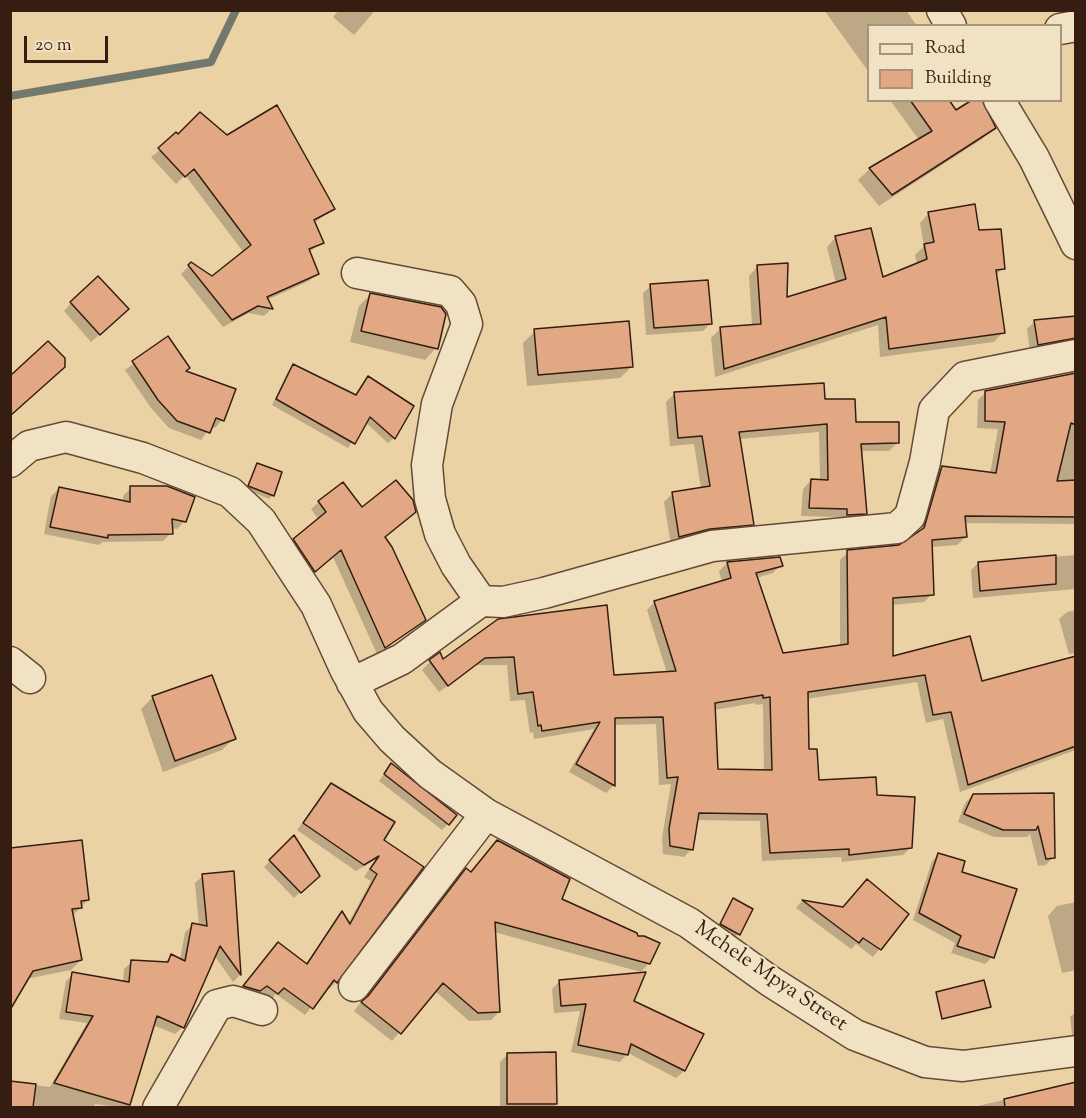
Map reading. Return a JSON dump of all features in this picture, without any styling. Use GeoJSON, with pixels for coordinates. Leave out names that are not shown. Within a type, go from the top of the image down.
{"type":"FeatureCollection","features":[{"type":"Feature","properties":{"kind":"street"},"geometry":{"type":"LineString","coordinates":[[942,10],[950,24]]}},
{"type":"Feature","properties":{"kind":"street"},"geometry":{"type":"LineString","coordinates":[[1000,102],[1034,158],[1076,244]]}},
{"type":"Feature","properties":{"kind":"street"},"geometry":{"type":"LineString","coordinates":[[357,273],[450,291],[461,304],[467,324],[437,404],[427,465],[430,499],[440,534],[456,565],[481,601]]}},
{"type":"Feature","properties":{"kind":"street"},"geometry":{"type":"LineString","coordinates":[[352,683],[402,659],[481,601],[503,602],[544,593],[712,546],[897,528],[910,516],[925,462],[934,410],[965,377],[1076,355]]}},
{"type":"Feature","properties":{"kind":"street","name":"Mchele Mpya Street"},"geometry":{"type":"LineString","coordinates":[[10,462],[29,446],[66,437],[143,458],[230,492],[261,520],[316,605],[352,683],[368,711],[392,739],[430,774],[486,814],[689,923],[733,956],[855,1035],[925,1062],[963,1066],[1076,1051]]}},
{"type":"Feature","properties":{"kind":"street"},"geometry":{"type":"LineString","coordinates":[[354,986],[486,814]]}},
{"type":"Feature","properties":{"kind":"street"},"geometry":{"type":"LineString","coordinates":[[158,1107],[217,1005],[233,1001],[262,1010]]}},
{"type":"Feature","properties":{"kind":"building"},"geometry":{"type":"Polygon","coordinates":[[[911,102],[950,102],[956,110],[969,102],[983,102],[996,128],[892,195],[869,168],[932,131],[911,102]]]}},
{"type":"Feature","properties":{"kind":"building"},"geometry":{"type":"Polygon","coordinates":[[[277,105],[335,209],[314,220],[324,243],[309,249],[319,274],[267,297],[273,309],[258,306],[232,320],[188,265],[191,262],[212,276],[251,245],[194,169],[185,177],[158,148],[176,132],[178,134],[200,112],[227,135],[277,105]]]}},
{"type":"Feature","properties":{"kind":"building"},"geometry":{"type":"Polygon","coordinates":[[[975,204],[979,230],[1001,229],[1005,269],[996,270],[1005,333],[889,349],[886,317],[724,369],[720,327],[761,324],[757,265],[788,263],[787,297],[846,279],[835,236],[871,228],[883,277],[927,259],[924,244],[934,242],[928,212],[975,204]]]}},
{"type":"Feature","properties":{"kind":"building"},"geometry":{"type":"Polygon","coordinates":[[[98,276],[129,309],[100,335],[70,302],[98,276]]]}},
{"type":"Feature","properties":{"kind":"building"},"geometry":{"type":"Polygon","coordinates":[[[708,280],[712,324],[654,328],[650,284],[708,280]]]}},
{"type":"Feature","properties":{"kind":"building"},"geometry":{"type":"Polygon","coordinates":[[[370,293],[441,307],[446,314],[438,349],[361,331],[370,293]]]}},
{"type":"Feature","properties":{"kind":"building"},"geometry":{"type":"Polygon","coordinates":[[[1076,316],[1076,338],[1038,345],[1034,320],[1076,316]]]}},
{"type":"Feature","properties":{"kind":"building"},"geometry":{"type":"Polygon","coordinates":[[[629,321],[633,367],[538,375],[534,329],[629,321]]]}},
{"type":"Feature","properties":{"kind":"building"},"geometry":{"type":"Polygon","coordinates":[[[168,336],[190,368],[186,371],[236,389],[224,421],[216,418],[210,433],[177,421],[158,400],[132,361],[168,336]]]}},
{"type":"Feature","properties":{"kind":"building"},"geometry":{"type":"Polygon","coordinates":[[[48,341],[65,358],[65,367],[10,416],[10,376],[48,341]]]}},
{"type":"Feature","properties":{"kind":"building"},"geometry":{"type":"Polygon","coordinates":[[[293,364],[356,395],[368,376],[414,406],[395,439],[370,417],[355,444],[276,399],[293,364]]]}},
{"type":"Feature","properties":{"kind":"building"},"geometry":{"type":"Polygon","coordinates":[[[1076,373],[1076,425],[1071,423],[1057,481],[1076,480],[1076,517],[965,516],[967,537],[932,540],[934,595],[893,598],[893,656],[970,636],[982,681],[1076,656],[1076,746],[968,785],[951,712],[933,715],[925,675],[808,692],[809,749],[817,749],[819,780],[876,777],[877,795],[915,797],[912,848],[849,855],[849,849],[770,853],[767,814],[699,813],[693,850],[670,846],[669,829],[678,777],[667,778],[663,717],[615,718],[615,786],[576,764],[600,722],[542,731],[541,725],[538,726],[533,692],[518,694],[514,657],[485,658],[448,686],[429,660],[440,652],[443,659],[498,619],[607,605],[614,675],[676,671],[654,601],[731,578],[727,562],[780,557],[783,566],[756,573],[783,653],[848,644],[847,550],[899,545],[924,528],[942,466],[996,473],[1005,422],[985,421],[985,391],[1076,373]],[[763,695],[715,703],[718,769],[772,770],[770,697],[763,698],[763,695]]]}},
{"type":"Feature","properties":{"kind":"building"},"geometry":{"type":"Polygon","coordinates":[[[824,383],[825,399],[855,399],[856,422],[899,422],[899,443],[861,444],[867,514],[847,515],[847,509],[809,508],[811,479],[828,480],[827,424],[739,432],[754,525],[710,529],[679,537],[672,492],[710,486],[702,436],[678,438],[674,392],[824,383]]]}},
{"type":"Feature","properties":{"kind":"building"},"geometry":{"type":"Polygon","coordinates":[[[257,463],[282,472],[274,496],[248,486],[257,463]]]}},
{"type":"Feature","properties":{"kind":"building"},"geometry":{"type":"Polygon","coordinates":[[[396,480],[413,500],[416,512],[385,537],[392,547],[426,620],[385,648],[341,550],[315,572],[293,539],[326,512],[318,501],[343,482],[362,507],[396,480]]]}},
{"type":"Feature","properties":{"kind":"building"},"geometry":{"type":"Polygon","coordinates":[[[130,486],[167,486],[195,497],[186,522],[172,519],[173,534],[108,535],[108,538],[50,527],[59,487],[130,502],[130,486]]]}},
{"type":"Feature","properties":{"kind":"building"},"geometry":{"type":"Polygon","coordinates":[[[1056,555],[1056,584],[980,591],[978,562],[1056,555]]]}},
{"type":"Feature","properties":{"kind":"building"},"geometry":{"type":"Polygon","coordinates":[[[212,675],[236,739],[175,761],[152,696],[212,675]]]}},
{"type":"Feature","properties":{"kind":"building"},"geometry":{"type":"Polygon","coordinates":[[[391,763],[457,815],[449,825],[384,774],[391,763]]]}},
{"type":"Feature","properties":{"kind":"building"},"geometry":{"type":"Polygon","coordinates":[[[331,783],[395,822],[384,840],[424,867],[337,983],[334,980],[313,1009],[284,988],[278,994],[267,986],[260,991],[243,986],[278,942],[307,964],[342,911],[350,924],[377,874],[370,869],[379,856],[364,865],[303,823],[331,783]]]}},
{"type":"Feature","properties":{"kind":"building"},"geometry":{"type":"Polygon","coordinates":[[[1054,793],[1055,858],[1046,859],[1038,826],[1036,830],[1003,830],[964,814],[973,794],[1054,793]]]}},
{"type":"Feature","properties":{"kind":"building"},"geometry":{"type":"Polygon","coordinates":[[[294,835],[320,876],[301,893],[269,860],[294,835]]]}},
{"type":"Feature","properties":{"kind":"building"},"geometry":{"type":"Polygon","coordinates":[[[82,840],[89,900],[81,901],[82,908],[72,909],[82,960],[33,971],[10,1010],[10,848],[82,840]]]}},
{"type":"Feature","properties":{"kind":"building"},"geometry":{"type":"Polygon","coordinates":[[[497,840],[570,879],[562,899],[637,933],[638,936],[644,936],[660,943],[650,964],[495,922],[500,1012],[478,1013],[443,983],[401,1034],[361,1002],[368,996],[466,868],[471,872],[497,840]]]}},
{"type":"Feature","properties":{"kind":"building"},"geometry":{"type":"Polygon","coordinates":[[[938,853],[965,861],[962,872],[1017,889],[994,958],[957,946],[961,936],[919,913],[938,853]]]}},
{"type":"Feature","properties":{"kind":"building"},"geometry":{"type":"Polygon","coordinates":[[[234,871],[241,975],[220,946],[184,1028],[157,1016],[130,1105],[54,1083],[93,1016],[66,1012],[72,972],[129,982],[131,960],[168,962],[171,954],[185,961],[192,923],[207,926],[202,874],[234,871]]]}},
{"type":"Feature","properties":{"kind":"building"},"geometry":{"type":"Polygon","coordinates":[[[867,879],[909,914],[881,950],[863,938],[859,943],[802,900],[843,907],[867,879]]]}},
{"type":"Feature","properties":{"kind":"building"},"geometry":{"type":"Polygon","coordinates":[[[733,898],[753,909],[740,935],[720,924],[733,898]]]}},
{"type":"Feature","properties":{"kind":"building"},"geometry":{"type":"Polygon","coordinates":[[[646,972],[634,1001],[704,1034],[685,1071],[631,1044],[628,1055],[578,1045],[586,1004],[561,1006],[559,980],[646,972]]]}},
{"type":"Feature","properties":{"kind":"building"},"geometry":{"type":"Polygon","coordinates":[[[984,980],[991,1007],[942,1019],[936,992],[984,980]]]}},
{"type":"Feature","properties":{"kind":"building"},"geometry":{"type":"Polygon","coordinates":[[[556,1052],[557,1104],[507,1104],[507,1053],[556,1052]]]}},
{"type":"Feature","properties":{"kind":"building"},"geometry":{"type":"Polygon","coordinates":[[[10,1081],[36,1084],[33,1107],[10,1107],[10,1081]]]}},
{"type":"Feature","properties":{"kind":"building"},"geometry":{"type":"Polygon","coordinates":[[[1076,1082],[1076,1107],[1005,1107],[1004,1099],[1076,1082]]]}},
{"type":"Feature","properties":{"kind":"waterway"},"geometry":{"type":"LineString","coordinates":[[10,96],[211,62],[236,10]]}}]}
